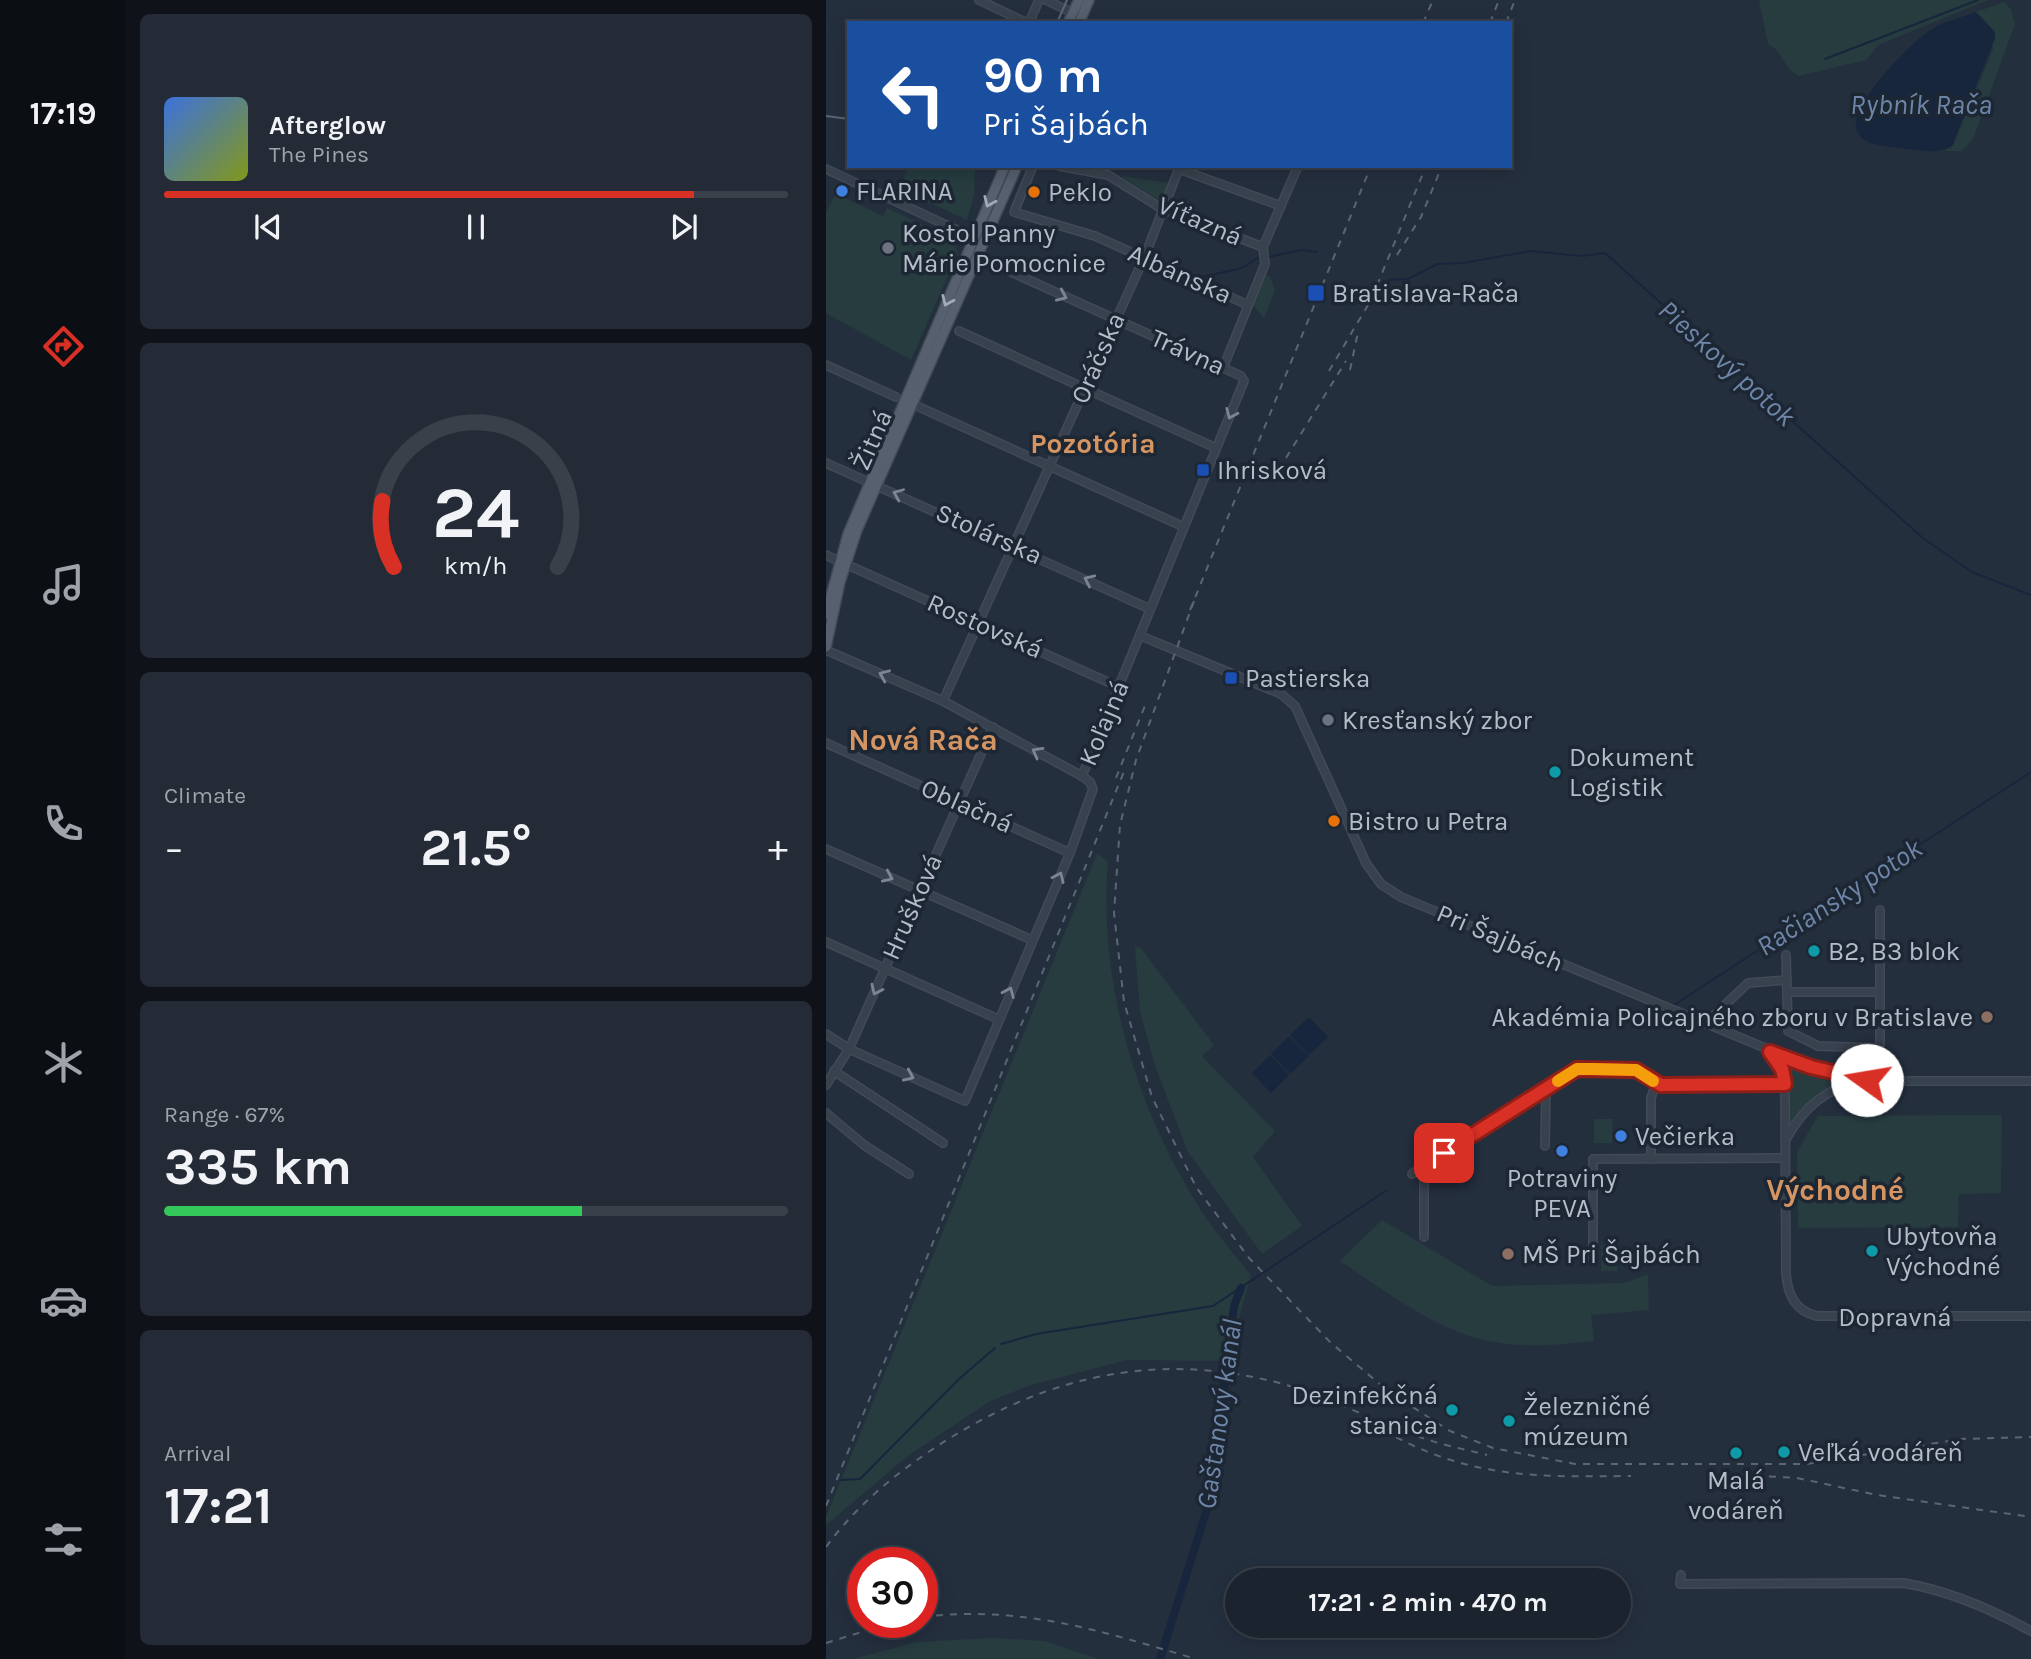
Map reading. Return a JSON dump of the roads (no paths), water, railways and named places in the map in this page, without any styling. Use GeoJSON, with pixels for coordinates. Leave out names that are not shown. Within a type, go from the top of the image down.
{"type":"FeatureCollection","features":[{"type":"Feature","properties":{"kind":"main road"},"geometry":{"type":"LineString","coordinates":[[1068,21],[1070,11],[1078,0]]}},
{"type":"Feature","properties":{"kind":"main road"},"geometry":{"type":"LineString","coordinates":[[1080,21],[1089,0]]}},
{"type":"Feature","properties":{"kind":"main road","name":"Žitná"},"geometry":{"type":"LineString","coordinates":[[826,614],[839,560],[1004,168]]}},
{"type":"Feature","properties":{"kind":"main road","name":"Žitná"},"geometry":{"type":"LineString","coordinates":[[826,649],[848,555],[872,483],[978,257],[1016,168]]}},
{"type":"Feature","properties":{"kind":"main road"},"geometry":{"type":"LineString","coordinates":[[978,257],[974,238],[989,230]]}},
{"type":"Feature","properties":{"kind":"street"},"geometry":{"type":"LineString","coordinates":[[979,0],[1024,21]]}},
{"type":"Feature","properties":{"kind":"street"},"geometry":{"type":"LineString","coordinates":[[1029,21],[1039,0]]}},
{"type":"Feature","properties":{"kind":"street"},"geometry":{"type":"LineString","coordinates":[[1046,0],[1078,16],[1079,21]]}},
{"type":"Feature","properties":{"kind":"street","name":"Albánska"},"geometry":{"type":"LineString","coordinates":[[1032,168],[1014,212],[1095,236],[1248,305]]}},
{"type":"Feature","properties":{"kind":"street","name":"Víťazná"},"geometry":{"type":"LineString","coordinates":[[1070,168],[1108,175],[1164,210],[1263,247]]}},
{"type":"Feature","properties":{"kind":"street"},"geometry":{"type":"LineString","coordinates":[[1179,168],[1280,206]]}},
{"type":"Feature","properties":{"kind":"street","name":"Oráčska"},"geometry":{"type":"LineString","coordinates":[[943,701],[1144,258],[1179,168]]}},
{"type":"Feature","properties":{"kind":"street"},"geometry":{"type":"LineString","coordinates":[[1223,368],[1265,264],[1263,247],[1297,168]]}},
{"type":"Feature","properties":{"kind":"street"},"geometry":{"type":"LineString","coordinates":[[826,169],[974,238]]}},
{"type":"Feature","properties":{"kind":"street","name":"Trávna"},"geometry":{"type":"LineString","coordinates":[[978,257],[1244,380]]}},
{"type":"Feature","properties":{"kind":"street"},"geometry":{"type":"LineString","coordinates":[[959,331],[1216,448]]}},
{"type":"Feature","properties":{"kind":"street"},"geometry":{"type":"LineString","coordinates":[[826,365],[896,397]]}},
{"type":"Feature","properties":{"kind":"street","name":"Koľajná"},"geometry":{"type":"LineString","coordinates":[[849,1049],[965,1101],[1070,853],[1093,792],[1091,783],[1082,776],[1244,380]]}},
{"type":"Feature","properties":{"kind":"street"},"geometry":{"type":"LineString","coordinates":[[919,407],[1184,527]]}},
{"type":"Feature","properties":{"kind":"street","name":"Stolárska"},"geometry":{"type":"LineString","coordinates":[[826,463],[1150,609]]}},
{"type":"Feature","properties":{"kind":"street","name":"Rostovská"},"geometry":{"type":"LineString","coordinates":[[850,566],[1119,687]]}},
{"type":"Feature","properties":{"kind":"street","name":"Pri Šajbách"},"geometry":{"type":"LineString","coordinates":[[1141,636],[1281,694],[1295,706],[1303,717],[1366,863],[1385,887],[1455,920],[1770,1052],[1811,1067],[1868,1080]]}},
{"type":"Feature","properties":{"kind":"street"},"geometry":{"type":"LineString","coordinates":[[826,649],[943,701],[1082,776]]}},
{"type":"Feature","properties":{"kind":"street","name":"Hrušková"},"geometry":{"type":"LineString","coordinates":[[826,1084],[849,1049],[993,727]]}},
{"type":"Feature","properties":{"kind":"street","name":"Oblačná"},"geometry":{"type":"LineString","coordinates":[[826,743],[1070,853]]}},
{"type":"Feature","properties":{"kind":"street"},"geometry":{"type":"LineString","coordinates":[[826,849],[1032,940]]}},
{"type":"Feature","properties":{"kind":"street"},"geometry":{"type":"LineString","coordinates":[[1868,1080],[1880,1061],[1880,910]]}},
{"type":"Feature","properties":{"kind":"street"},"geometry":{"type":"LineString","coordinates":[[826,942],[998,1018]]}},
{"type":"Feature","properties":{"kind":"street"},"geometry":{"type":"LineString","coordinates":[[1786,955],[1789,1032],[1818,1046],[1873,1046],[1880,1050]]}},
{"type":"Feature","properties":{"kind":"street"},"geometry":{"type":"LineString","coordinates":[[1705,1024],[1748,983],[1787,980]]}},
{"type":"Feature","properties":{"kind":"street"},"geometry":{"type":"LineString","coordinates":[[1787,992],[1880,992]]}},
{"type":"Feature","properties":{"kind":"street"},"geometry":{"type":"LineString","coordinates":[[826,1034],[849,1049]]}},
{"type":"Feature","properties":{"kind":"street"},"geometry":{"type":"LineString","coordinates":[[1593,1259],[1593,1159],[1785,1158],[1785,1084],[1782,1069],[1770,1052]]}},
{"type":"Feature","properties":{"kind":"street"},"geometry":{"type":"LineString","coordinates":[[1412,1174],[1577,1069],[1636,1070],[1656,1083],[1785,1084]]}},
{"type":"Feature","properties":{"kind":"street"},"geometry":{"type":"LineString","coordinates":[[834,1071],[943,1143]]}},
{"type":"Feature","properties":{"kind":"street"},"geometry":{"type":"LineString","coordinates":[[1786,1140],[1803,1111],[1822,1095],[1843,1086],[1868,1080],[2031,1081]]}},
{"type":"Feature","properties":{"kind":"street"},"geometry":{"type":"LineString","coordinates":[[1651,1159],[1651,1098],[1656,1083]]}},
{"type":"Feature","properties":{"kind":"street"},"geometry":{"type":"LineString","coordinates":[[1545,1146],[1546,1088]]}},
{"type":"Feature","properties":{"kind":"street"},"geometry":{"type":"LineString","coordinates":[[826,1113],[864,1145],[909,1174]]}},
{"type":"Feature","properties":{"kind":"street","name":"Dopravná"},"geometry":{"type":"LineString","coordinates":[[1785,1158],[1786,1274],[1793,1301],[1805,1312],[1817,1316],[2031,1316]]}},
{"type":"Feature","properties":{"kind":"street"},"geometry":{"type":"LineString","coordinates":[[1424,1166],[1424,1237]]}},
{"type":"Feature","properties":{"kind":"street"},"geometry":{"type":"LineString","coordinates":[[1681,1575],[1680,1584],[1875,1581],[1913,1585],[2006,1617],[2031,1631]]}},
{"type":"Feature","properties":{"kind":"water","name":"Rybník Rača"},"geometry":{"type":"Polygon","coordinates":[[[1976,12],[1995,32],[1995,38],[1952,146],[1920,151],[1864,140],[1857,131],[1856,120],[1861,107],[1894,63],[1932,29],[1976,12]]]}},
{"type":"Feature","properties":{"kind":"water"},"geometry":{"type":"Polygon","coordinates":[[[1309,1017],[1328,1037],[1309,1055],[1290,1035],[1309,1017]]]}},
{"type":"Feature","properties":{"kind":"water"},"geometry":{"type":"Polygon","coordinates":[[[1289,1036],[1309,1056],[1290,1074],[1271,1054],[1289,1036]]]}},
{"type":"Feature","properties":{"kind":"water"},"geometry":{"type":"Polygon","coordinates":[[[1270,1055],[1289,1075],[1271,1093],[1252,1073],[1270,1055]]]}},
{"type":"Feature","properties":{"kind":"waterway"},"geometry":{"type":"LineString","coordinates":[[1825,59],[1978,0]]}},
{"type":"Feature","properties":{"kind":"waterway","name":"Pieskový potok"},"geometry":{"type":"LineString","coordinates":[[1267,257],[1302,250],[1317,252]]}},
{"type":"Feature","properties":{"kind":"waterway","name":"Pieskový potok"},"geometry":{"type":"LineString","coordinates":[[1388,280],[1408,279],[1437,264],[1463,263],[1531,251],[1582,256],[1605,253],[1924,539],[1972,572],[2031,595]]}},
{"type":"Feature","properties":{"kind":"waterway","name":"Pieskový potok"},"geometry":{"type":"LineString","coordinates":[[1202,277],[1242,268],[1258,258]]}},
{"type":"Feature","properties":{"kind":"waterway","name":"Račiansky potok"},"geometry":{"type":"LineString","coordinates":[[1671,1007],[2031,772]]}},
{"type":"Feature","properties":{"kind":"waterway","name":"Račiansky potok"},"geometry":{"type":"LineString","coordinates":[[1646,1022],[1666,1010]]}},
{"type":"Feature","properties":{"kind":"waterway","name":"Račiansky potok"},"geometry":{"type":"LineString","coordinates":[[1001,1344],[1036,1334],[1213,1306],[1387,1190]]}},
{"type":"Feature","properties":{"kind":"waterway","name":"Gaštanový kanál"},"geometry":{"type":"LineString","coordinates":[[1160,1659],[1210,1499],[1234,1306],[1241,1288]]}},
{"type":"Feature","properties":{"kind":"waterway","name":"Račiansky potok"},"geometry":{"type":"LineString","coordinates":[[841,1480],[860,1479],[959,1379],[995,1348]]}},
{"type":"Feature","properties":{"kind":"tram line"},"geometry":{"type":"LineString","coordinates":[[1058,21],[1067,0]]}},
{"type":"Feature","properties":{"kind":"tram line"},"geometry":{"type":"LineString","coordinates":[[826,116],[847,119]]}},
{"type":"Feature","properties":{"kind":"railway"},"geometry":{"type":"LineString","coordinates":[[1424,21],[1433,0]]}},
{"type":"Feature","properties":{"kind":"railway"},"geometry":{"type":"LineString","coordinates":[[1491,21],[1499,0]]}},
{"type":"Feature","properties":{"kind":"railway"},"geometry":{"type":"LineString","coordinates":[[1507,21],[1515,0]]}},
{"type":"Feature","properties":{"kind":"railway"},"geometry":{"type":"LineString","coordinates":[[1190,610],[1370,168]]}},
{"type":"Feature","properties":{"kind":"railway"},"geometry":{"type":"LineString","coordinates":[[1329,371],[1371,300],[1425,168]]}},
{"type":"Feature","properties":{"kind":"railway"},"geometry":{"type":"LineString","coordinates":[[1397,255],[1421,217],[1441,168]]}},
{"type":"Feature","properties":{"kind":"railway"},"geometry":{"type":"LineString","coordinates":[[1350,370],[1358,332]]}},
{"type":"Feature","properties":{"kind":"railway"},"geometry":{"type":"LineString","coordinates":[[1286,458],[1346,361]]}},
{"type":"Feature","properties":{"kind":"railway"},"geometry":{"type":"LineString","coordinates":[[1194,601],[1136,760],[1120,825],[1114,913],[1124,1002],[1152,1097],[1196,1187],[1249,1258],[1330,1342],[1389,1392],[1450,1431],[1493,1448],[1575,1464],[1807,1464],[1961,1439],[2031,1437]]}},
{"type":"Feature","properties":{"kind":"railway"},"geometry":{"type":"LineString","coordinates":[[1116,778],[1146,703]]}},
{"type":"Feature","properties":{"kind":"railway"},"geometry":{"type":"LineString","coordinates":[[826,1506],[1125,769]]}},
{"type":"Feature","properties":{"kind":"railway"},"geometry":{"type":"LineString","coordinates":[[826,1547],[851,1517],[893,1479],[939,1445],[977,1422],[1056,1388],[1096,1377],[1137,1371],[1179,1369],[1223,1372],[1267,1380],[1324,1398],[1416,1436],[1487,1455]]}},
{"type":"Feature","properties":{"kind":"railway"},"geometry":{"type":"LineString","coordinates":[[1396,1437],[1454,1461],[1510,1473],[1631,1476]]}},
{"type":"Feature","properties":{"kind":"railway"},"geometry":{"type":"LineString","coordinates":[[1741,1475],[1797,1478],[1877,1495],[2031,1517]]}},
{"type":"Feature","properties":{"kind":"railway"},"geometry":{"type":"LineString","coordinates":[[938,1616],[994,1615],[1061,1623],[1196,1659]]}},
{"type":"Feature","properties":{"kind":"railway"},"geometry":{"type":"LineString","coordinates":[[826,1643],[847,1637]]}},
{"type":"Feature","properties":{"kind":"place","name":"FLARINA"},"geometry":{"type":"Point","coordinates":[842,191]}},
{"type":"Feature","properties":{"kind":"place","name":"Peklo"},"geometry":{"type":"Point","coordinates":[1034,192]}},
{"type":"Feature","properties":{"kind":"place","name":"Kostol Panny Márie Pomocnice"},"geometry":{"type":"Point","coordinates":[888,248]}},
{"type":"Feature","properties":{"kind":"place","name":"Bratislava-Rača"},"geometry":{"type":"Point","coordinates":[1316,293]}},
{"type":"Feature","properties":{"kind":"place","name":"Ihrisková"},"geometry":{"type":"Point","coordinates":[1203,470]}},
{"type":"Feature","properties":{"kind":"place","name":"Pastierska"},"geometry":{"type":"Point","coordinates":[1231,678]}},
{"type":"Feature","properties":{"kind":"place","name":"Kresťanský zbor"},"geometry":{"type":"Point","coordinates":[1328,720]}},
{"type":"Feature","properties":{"kind":"place","name":"Dokument Logistik"},"geometry":{"type":"Point","coordinates":[1555,772]}},
{"type":"Feature","properties":{"kind":"place","name":"Bistro u Petra"},"geometry":{"type":"Point","coordinates":[1334,821]}},
{"type":"Feature","properties":{"kind":"place","name":"B2, B3 blok"},"geometry":{"type":"Point","coordinates":[1814,951]}},
{"type":"Feature","properties":{"kind":"place","name":"Akadémia Policajného zboru v Bratislave"},"geometry":{"type":"Point","coordinates":[1987,1017]}},
{"type":"Feature","properties":{"kind":"place","name":"Večierka"},"geometry":{"type":"Point","coordinates":[1621,1136]}},
{"type":"Feature","properties":{"kind":"place","name":"Potraviny PEVA"},"geometry":{"type":"Point","coordinates":[1562,1151]}},
{"type":"Feature","properties":{"kind":"place","name":"Ubytovňa Východné"},"geometry":{"type":"Point","coordinates":[1872,1251]}},
{"type":"Feature","properties":{"kind":"place","name":"MŠ Pri Šajbách"},"geometry":{"type":"Point","coordinates":[1508,1254]}},
{"type":"Feature","properties":{"kind":"place","name":"Dezinfekčná stanica"},"geometry":{"type":"Point","coordinates":[1452,1410]}},
{"type":"Feature","properties":{"kind":"place","name":"Železničné múzeum"},"geometry":{"type":"Point","coordinates":[1509,1421]}},
{"type":"Feature","properties":{"kind":"place","name":"Veľká vodáreň"},"geometry":{"type":"Point","coordinates":[1784,1452]}},
{"type":"Feature","properties":{"kind":"place","name":"Malá vodáreň"},"geometry":{"type":"Point","coordinates":[1736,1453]}},
{"type":"Feature","properties":{"kind":"district","name":"Pozotória"},"geometry":{"type":"Point","coordinates":[1093,443]}},
{"type":"Feature","properties":{"kind":"district","name":"Nová Rača"},"geometry":{"type":"Point","coordinates":[923,740]}},
{"type":"Feature","properties":{"kind":"district","name":"Východné"},"geometry":{"type":"Point","coordinates":[1835,1190]}}]}
